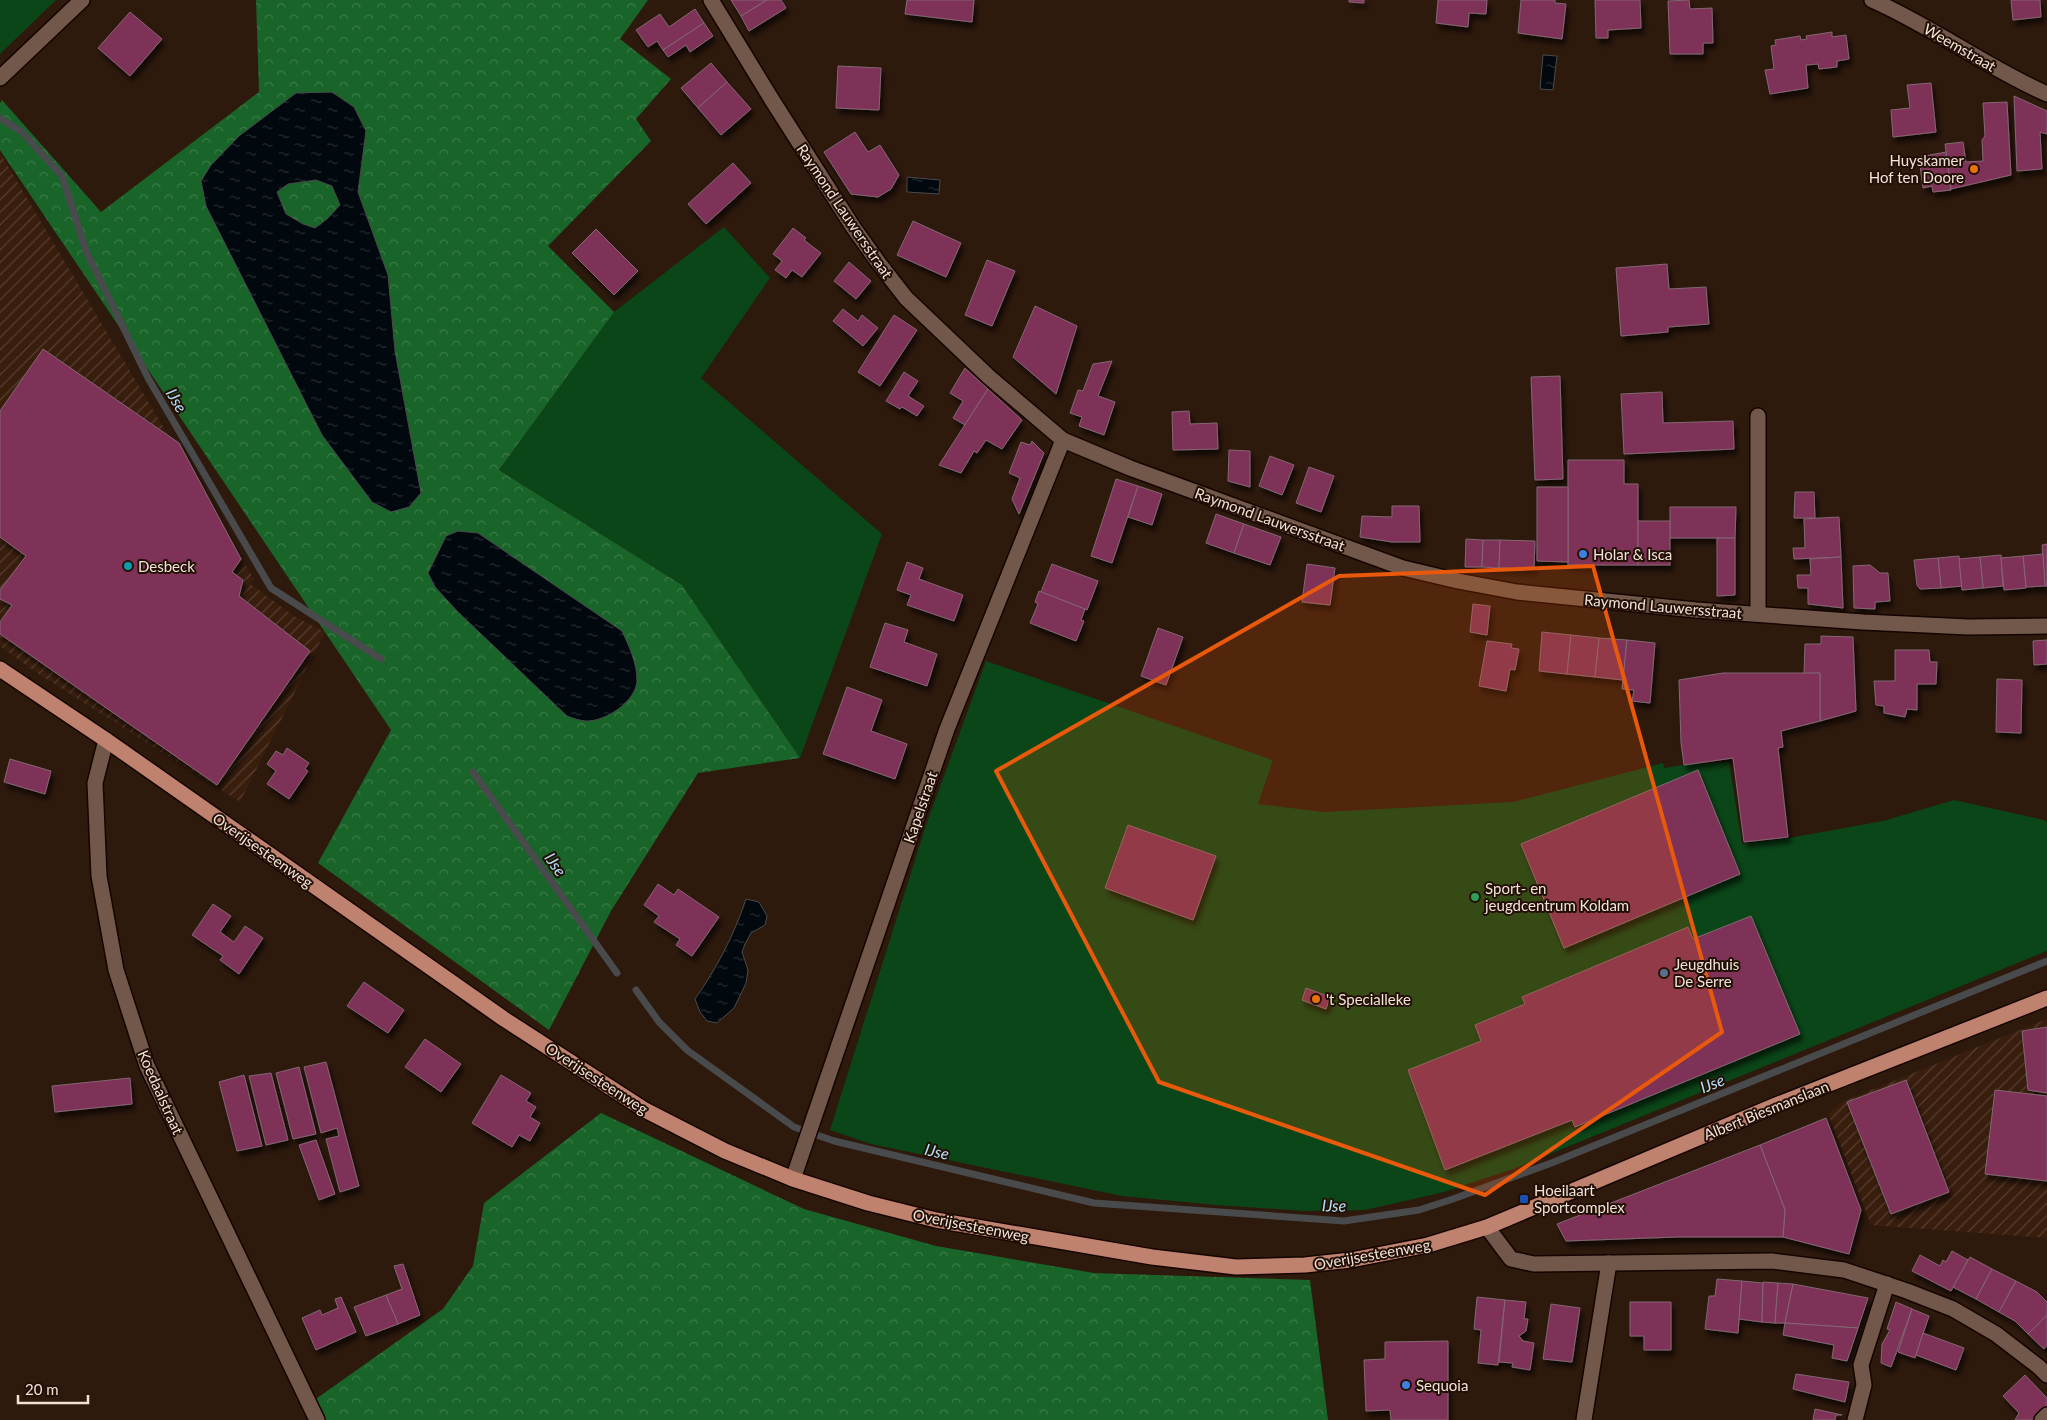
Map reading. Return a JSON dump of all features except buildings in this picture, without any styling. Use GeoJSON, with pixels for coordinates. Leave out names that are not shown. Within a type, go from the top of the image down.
{"type":"FeatureCollection","features":[{"type":"Feature","properties":{"kind":"main road","name":"Overijsesteenweg"},"geometry":{"type":"LineString","coordinates":[[0,669],[106,740],[504,1019],[645,1110],[725,1152],[794,1179],[868,1203],[936,1220],[1152,1257],[1236,1267],[1305,1265],[1351,1260],[1428,1245],[1487,1227]]}},
{"type":"Feature","properties":{"kind":"main road","name":"Albert Biesmanslaan"},"geometry":{"type":"LineString","coordinates":[[1487,1227],[1776,1105],[2047,998]]}},
{"type":"Feature","properties":{"kind":"street"},"geometry":{"type":"LineString","coordinates":[[0,78],[82,0]]}},
{"type":"Feature","properties":{"kind":"street","name":"Raymond Lauwersstraat"},"geometry":{"type":"LineString","coordinates":[[711,0],[853,228],[900,290],[989,377],[1063,440],[1130,468],[1402,568],[1458,581],[1517,592],[1758,614],[1968,627],[2047,626]]}},
{"type":"Feature","properties":{"kind":"street","name":"Weemstraat"},"geometry":{"type":"LineString","coordinates":[[1872,0],[1901,12],[2018,82],[2047,94]]}},
{"type":"Feature","properties":{"kind":"street"},"geometry":{"type":"LineString","coordinates":[[1758,416],[1758,614]]}},
{"type":"Feature","properties":{"kind":"street","name":"Kapelstraat"},"geometry":{"type":"LineString","coordinates":[[794,1179],[947,729],[1063,440]]}},
{"type":"Feature","properties":{"kind":"street","name":"Koedaalstraat"},"geometry":{"type":"LineString","coordinates":[[106,740],[98,765],[95,793],[99,876],[116,970],[147,1066],[317,1420]]}},
{"type":"Feature","properties":{"kind":"street"},"geometry":{"type":"LineString","coordinates":[[1487,1227],[1511,1259],[1534,1264],[1772,1261],[1844,1270],[1953,1309],[1996,1334],[2039,1367],[2047,1376]]}},
{"type":"Feature","properties":{"kind":"street"},"geometry":{"type":"LineString","coordinates":[[1584,1420],[1609,1263]]}},
{"type":"Feature","properties":{"kind":"street"},"geometry":{"type":"LineString","coordinates":[[1855,1420],[1864,1386],[1861,1365],[1887,1284]]}},
{"type":"Feature","properties":{"kind":"street"},"geometry":{"type":"LineString","coordinates":[[2042,1420],[2047,1415]]}},
{"type":"Feature","properties":{"kind":"highlighted area"},"geometry":{"type":"Polygon","coordinates":[[[1593,566],[1722,1032],[1485,1195],[1159,1082],[996,771],[1339,576],[1593,566]]]}},
{"type":"Feature","properties":{"kind":"shaded area","name":"Desbeck"},"geometry":{"type":"Polygon","coordinates":[[[0,153],[254,579],[249,583],[294,616],[325,632],[240,802],[34,671],[0,646],[0,153]]]}},
{"type":"Feature","properties":{"kind":"shaded area"},"geometry":{"type":"Polygon","coordinates":[[[2047,1019],[2047,1238],[1871,1225],[1828,1113],[1844,1101],[2047,1019]]]}},
{"type":"Feature","properties":{"kind":"green space"},"geometry":{"type":"Polygon","coordinates":[[[0,0],[56,0],[0,54],[0,0]]]}},
{"type":"Feature","properties":{"kind":"green space"},"geometry":{"type":"Polygon","coordinates":[[[256,0],[648,0],[620,39],[671,79],[636,119],[651,141],[548,246],[614,312],[499,470],[682,585],[800,758],[698,773],[611,911],[549,1030],[318,863],[391,730],[0,150],[0,103],[2,100],[101,212],[259,92],[256,0]],[[366,130],[201,181],[206,206],[322,435],[395,351],[388,275],[358,192],[366,130]],[[478,533],[435,587],[458,612],[567,716],[541,577],[478,533]]]}},
{"type":"Feature","properties":{"kind":"green space"},"geometry":{"type":"Polygon","coordinates":[[[316,180],[332,186],[340,205],[327,219],[315,228],[303,224],[286,214],[277,192],[288,184],[316,180]]]}},
{"type":"Feature","properties":{"kind":"green space"},"geometry":{"type":"Polygon","coordinates":[[[724,227],[770,278],[701,378],[882,534],[800,758],[682,585],[499,470],[614,312],[724,227]]]}},
{"type":"Feature","properties":{"kind":"green space","name":"Sport- en jeugdcentrum Koldam"},"geometry":{"type":"Polygon","coordinates":[[[986,661],[1273,760],[1258,804],[1324,812],[1513,802],[1663,763],[1664,768],[1690,764],[1729,762],[1742,844],[1789,838],[1883,821],[1954,800],[2044,820],[2047,822],[2047,951],[1513,1169],[1444,1192],[1365,1210],[1306,1211],[1122,1196],[871,1144],[830,1130],[926,825],[986,661]]]}},
{"type":"Feature","properties":{"kind":"green space"},"geometry":{"type":"Polygon","coordinates":[[[601,1113],[804,1209],[936,1246],[1094,1273],[1310,1280],[1328,1420],[308,1420],[303,1408],[443,1309],[473,1266],[484,1203],[601,1113]]]}},
{"type":"Feature","properties":{"kind":"water"},"geometry":{"type":"Polygon","coordinates":[[[1543,55],[1557,56],[1553,90],[1540,89],[1543,55]]]}},
{"type":"Feature","properties":{"kind":"water"},"geometry":{"type":"Polygon","coordinates":[[[332,92],[354,107],[366,131],[358,192],[388,275],[395,351],[421,493],[409,507],[391,512],[372,502],[322,435],[206,206],[201,181],[211,165],[239,136],[296,93],[332,92]],[[316,180],[288,184],[277,192],[286,214],[303,224],[315,228],[327,219],[340,205],[332,186],[316,180]]]}},
{"type":"Feature","properties":{"kind":"water"},"geometry":{"type":"Polygon","coordinates":[[[907,177],[940,180],[939,194],[907,192],[907,177]]]}},
{"type":"Feature","properties":{"kind":"water"},"geometry":{"type":"Polygon","coordinates":[[[458,531],[478,533],[622,631],[634,661],[637,680],[636,688],[632,695],[619,709],[594,720],[586,721],[567,716],[458,612],[435,587],[428,573],[446,536],[458,531]]]}},
{"type":"Feature","properties":{"kind":"water"},"geometry":{"type":"Polygon","coordinates":[[[746,899],[759,902],[767,916],[765,925],[751,933],[742,952],[748,970],[746,983],[734,1008],[717,1023],[707,1021],[700,1012],[695,999],[724,951],[746,899]]]}},
{"type":"Feature","properties":{"kind":"waterway","name":"IJse"},"geometry":{"type":"LineString","coordinates":[[0,118],[22,132],[62,176],[86,251],[148,378],[271,588],[381,659]]}},
{"type":"Feature","properties":{"kind":"waterway","name":"IJse"},"geometry":{"type":"LineString","coordinates":[[473,772],[617,973]]}},
{"type":"Feature","properties":{"kind":"waterway","name":"IJse"},"geometry":{"type":"LineString","coordinates":[[636,990],[659,1022],[687,1050],[794,1127],[834,1141],[1094,1203],[1344,1221],[1419,1210],[1554,1162],[2047,961]]}},
{"type":"Feature","properties":{"kind":"place","name":"Huyskamer Hof ten Doore"},"geometry":{"type":"Point","coordinates":[1974,169]}},
{"type":"Feature","properties":{"kind":"place","name":"Holar & Isca"},"geometry":{"type":"Point","coordinates":[1583,554]}},
{"type":"Feature","properties":{"kind":"place","name":"Desbeck"},"geometry":{"type":"Point","coordinates":[128,566]}},
{"type":"Feature","properties":{"kind":"place","name":"Sport- en jeugdcentrum Koldam"},"geometry":{"type":"Point","coordinates":[1475,897]}},
{"type":"Feature","properties":{"kind":"place","name":"Jeugdhuis De Serre"},"geometry":{"type":"Point","coordinates":[1664,973]}},
{"type":"Feature","properties":{"kind":"place","name":"'t Specialleke"},"geometry":{"type":"Point","coordinates":[1316,999]}},
{"type":"Feature","properties":{"kind":"place","name":"Hoeilaart Sportcomplex"},"geometry":{"type":"Point","coordinates":[1524,1199]}},
{"type":"Feature","properties":{"kind":"place","name":"Sequoia"},"geometry":{"type":"Point","coordinates":[1406,1385]}}]}
